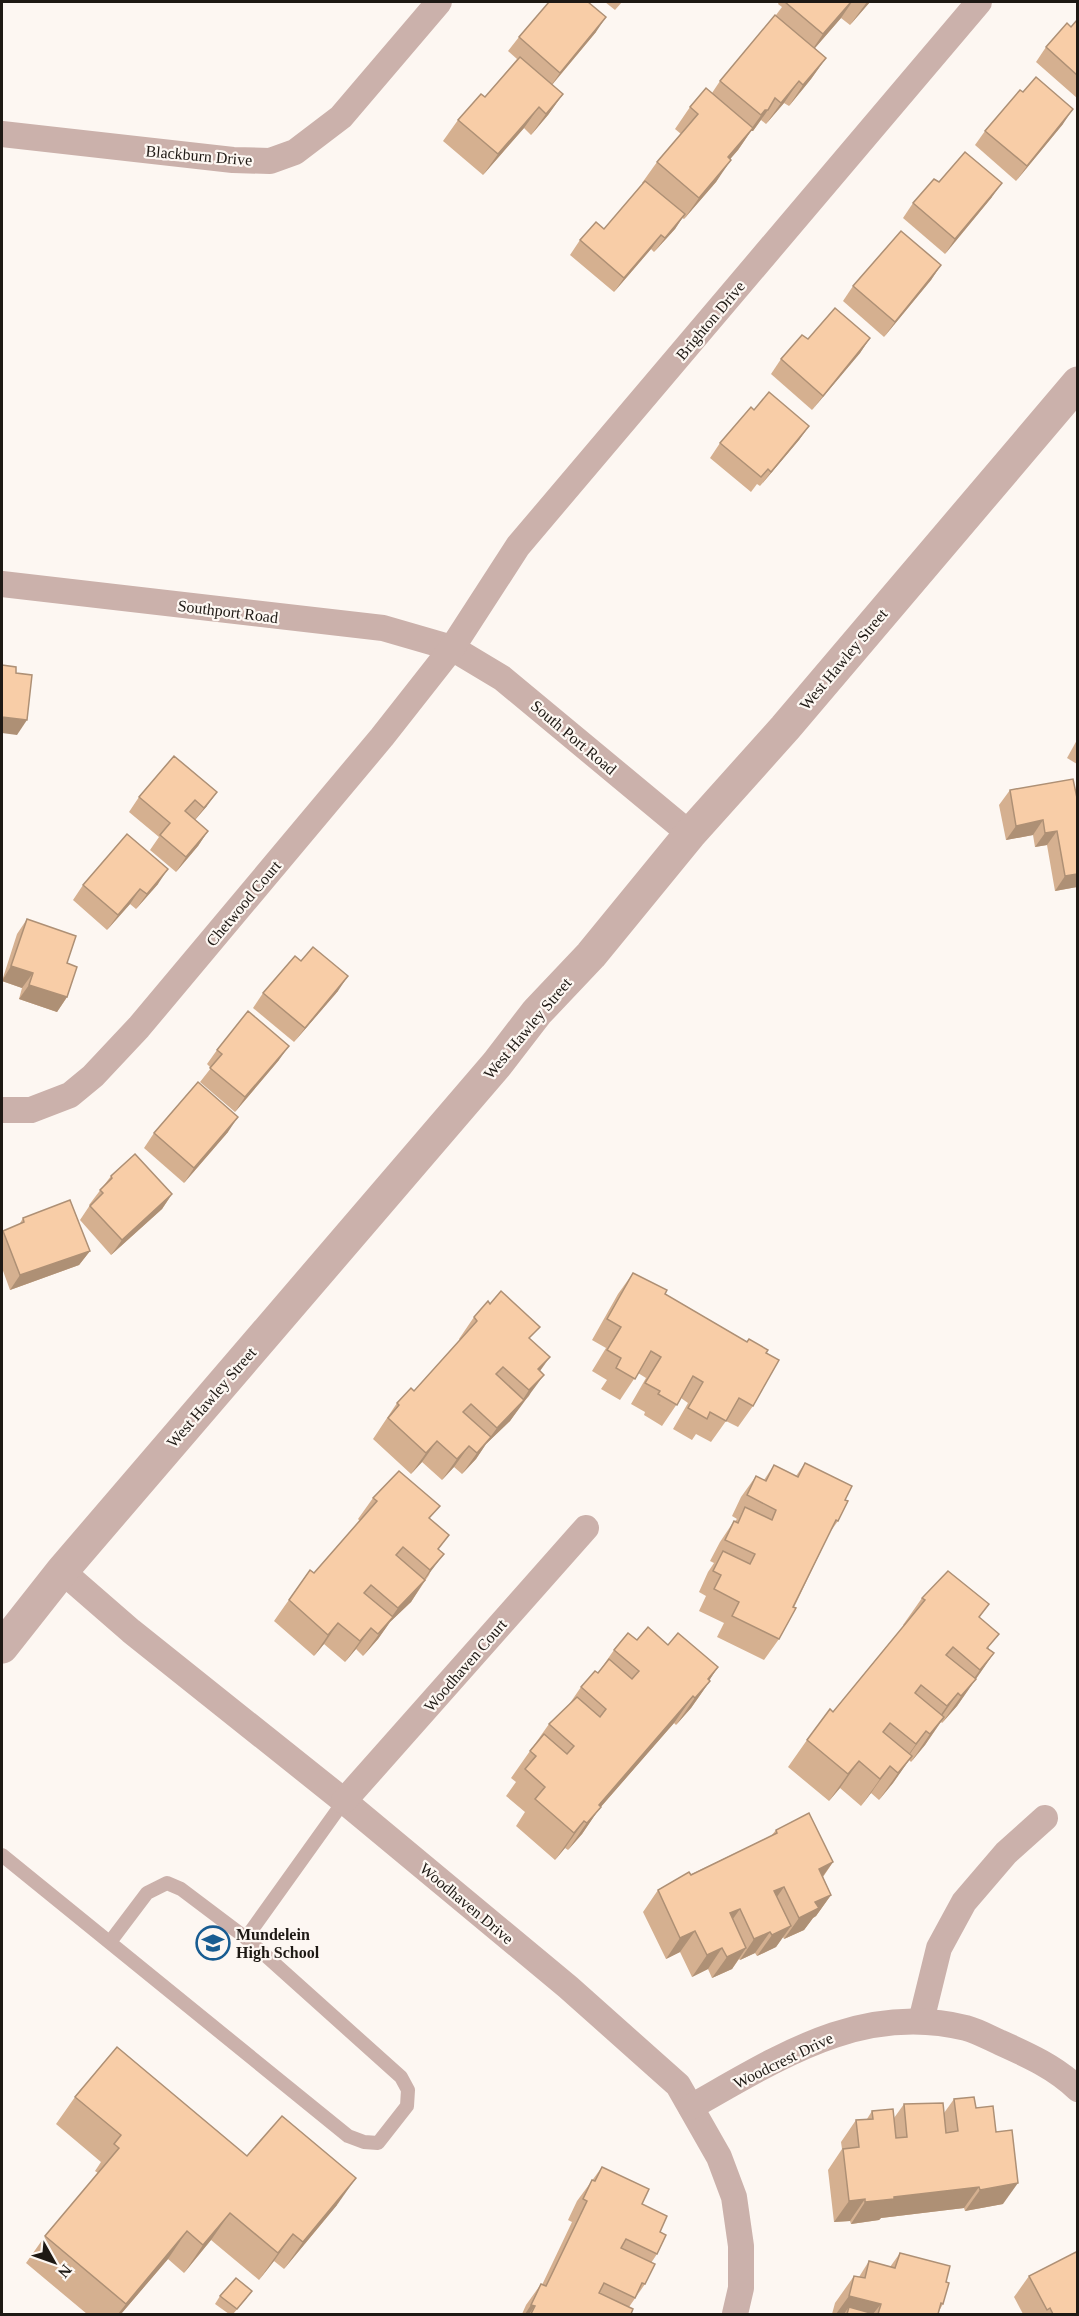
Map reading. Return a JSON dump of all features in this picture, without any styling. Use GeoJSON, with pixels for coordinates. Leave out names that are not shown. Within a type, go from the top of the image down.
{"type":"FeatureCollection","features":[{"type":"Feature","properties":{"kind":"street","name":"Blackburn Drive"},"geometry":{"type":"LineString","coordinates":[[2,134],[233,160],[270,160],[295,152],[341,117],[439,2]]}},
{"type":"Feature","properties":{"kind":"street","name":"Brighton Drive"},"geometry":{"type":"LineString","coordinates":[[452,648],[519,546],[979,2]]}},
{"type":"Feature","properties":{"kind":"street","name":"West Hawley Street"},"geometry":{"type":"LineString","coordinates":[[2,1647],[62,1571],[498,1064],[537,1012],[591,955],[690,834],[785,728],[1077,383]]}},
{"type":"Feature","properties":{"kind":"street","name":"Southport Road"},"geometry":{"type":"LineString","coordinates":[[2,584],[383,628],[452,648]]}},
{"type":"Feature","properties":{"kind":"street","name":"South Port Road"},"geometry":{"type":"LineString","coordinates":[[452,648],[502,678],[690,834]]}},
{"type":"Feature","properties":{"kind":"street","name":"Chetwood Court"},"geometry":{"type":"LineString","coordinates":[[2,1110],[31,1110],[70,1095],[93,1076],[139,1027],[367,755],[452,648]]}},
{"type":"Feature","properties":{"kind":"street","name":"Woodhaven Court"},"geometry":{"type":"LineString","coordinates":[[344,1801],[586,1528]]}},
{"type":"Feature","properties":{"kind":"street","name":"Woodhaven Drive"},"geometry":{"type":"LineString","coordinates":[[62,1571],[131,1631],[344,1801],[568,1987],[678,2085],[718,2157],[734,2197],[741,2246],[741,2289],[735,2314]]}},
{"type":"Feature","properties":{"kind":"street"},"geometry":{"type":"LineString","coordinates":[[921,2021],[939,1948],[964,1902],[1006,1853],[1045,1818]]}},
{"type":"Feature","properties":{"kind":"street","name":"Woodcrest Drive"},"geometry":{"type":"LineString","coordinates":[[692,2107],[770,2062],[823,2037],[884,2022],[921,2021],[967,2028],[1038,2059],[1077,2089]]}},
{"type":"Feature","properties":{"kind":"lane"},"geometry":{"type":"LineString","coordinates":[[246,1938],[344,1801]]}},
{"type":"Feature","properties":{"kind":"lane"},"geometry":{"type":"LineString","coordinates":[[2,1855],[348,2136],[364,2142],[378,2143],[407,2106],[408,2090],[401,2077],[246,1938],[181,1889],[167,1883],[147,1893],[110,1942]]}},
{"type":"Feature","properties":{"kind":"building"},"geometry":{"type":"Polygon","coordinates":[[[549,2],[588,2],[606,17],[560,73],[519,37],[549,2]]]}},
{"type":"Feature","properties":{"kind":"building"},"geometry":{"type":"Polygon","coordinates":[[[785,2],[851,2],[823,34],[785,2]]]}},
{"type":"Feature","properties":{"kind":"building"},"geometry":{"type":"Polygon","coordinates":[[[775,15],[826,58],[803,85],[799,81],[781,103],[775,98],[768,110],[761,115],[720,81],[775,15]]]}},
{"type":"Feature","properties":{"kind":"building"},"geometry":{"type":"Polygon","coordinates":[[[1077,20],[1077,75],[1046,47],[1067,23],[1071,27],[1077,20]]]}},
{"type":"Feature","properties":{"kind":"building"},"geometry":{"type":"Polygon","coordinates":[[[520,57],[563,94],[546,114],[539,107],[498,154],[458,120],[481,94],[485,97],[520,57]]]}},
{"type":"Feature","properties":{"kind":"building"},"geometry":{"type":"Polygon","coordinates":[[[1036,77],[1073,109],[1027,166],[985,131],[1020,90],[1023,92],[1036,77]]]}},
{"type":"Feature","properties":{"kind":"building"},"geometry":{"type":"Polygon","coordinates":[[[706,88],[753,128],[728,157],[731,160],[699,198],[657,162],[698,114],[690,107],[706,88]]]}},
{"type":"Feature","properties":{"kind":"building"},"geometry":{"type":"Polygon","coordinates":[[[965,152],[1002,183],[955,239],[913,203],[934,179],[939,182],[965,152]]]}},
{"type":"Feature","properties":{"kind":"building"},"geometry":{"type":"Polygon","coordinates":[[[645,181],[685,214],[665,238],[661,235],[624,278],[580,240],[596,222],[604,229],[645,181]]]}},
{"type":"Feature","properties":{"kind":"building"},"geometry":{"type":"Polygon","coordinates":[[[901,231],[941,265],[895,322],[853,286],[901,231]]]}},
{"type":"Feature","properties":{"kind":"building"},"geometry":{"type":"Polygon","coordinates":[[[835,308],[870,338],[823,396],[781,359],[802,335],[808,339],[835,308]]]}},
{"type":"Feature","properties":{"kind":"building"},"geometry":{"type":"Polygon","coordinates":[[[769,392],[809,426],[771,472],[768,469],[761,477],[720,443],[751,407],[754,410],[769,392]]]}},
{"type":"Feature","properties":{"kind":"building"},"geometry":{"type":"Polygon","coordinates":[[[2,665],[16,667],[16,673],[32,675],[27,720],[2,717],[2,665]]]}},
{"type":"Feature","properties":{"kind":"building"},"geometry":{"type":"Polygon","coordinates":[[[174,756],[217,792],[204,808],[195,800],[185,811],[208,831],[186,857],[160,835],[170,823],[139,797],[174,756]]]}},
{"type":"Feature","properties":{"kind":"building"},"geometry":{"type":"Polygon","coordinates":[[[1073,779],[1077,798],[1077,874],[1065,876],[1057,831],[1045,833],[1043,820],[1016,826],[1010,790],[1073,779]]]}},
{"type":"Feature","properties":{"kind":"building"},"geometry":{"type":"Polygon","coordinates":[[[127,834],[168,869],[147,894],[140,889],[118,915],[83,885],[127,834]]]}},
{"type":"Feature","properties":{"kind":"building"},"geometry":{"type":"Polygon","coordinates":[[[27,919],[76,936],[67,963],[77,967],[67,997],[29,985],[33,973],[11,966],[27,919]]]}},
{"type":"Feature","properties":{"kind":"building"},"geometry":{"type":"Polygon","coordinates":[[[313,947],[348,976],[305,1028],[263,993],[295,956],[301,961],[313,947]]]}},
{"type":"Feature","properties":{"kind":"building"},"geometry":{"type":"Polygon","coordinates":[[[248,1011],[289,1046],[245,1097],[210,1068],[222,1054],[217,1050],[248,1011]]]}},
{"type":"Feature","properties":{"kind":"building"},"geometry":{"type":"Polygon","coordinates":[[[198,1082],[238,1117],[194,1168],[154,1133],[198,1082]]]}},
{"type":"Feature","properties":{"kind":"building"},"geometry":{"type":"Polygon","coordinates":[[[135,1154],[172,1194],[122,1240],[90,1206],[103,1193],[100,1190],[112,1178],[111,1176],[135,1154]]]}},
{"type":"Feature","properties":{"kind":"building"},"geometry":{"type":"Polygon","coordinates":[[[70,1200],[90,1251],[20,1275],[3,1231],[24,1222],[23,1218],[70,1200]]]}},
{"type":"Feature","properties":{"kind":"building"},"geometry":{"type":"Polygon","coordinates":[[[633,1273],[667,1290],[665,1294],[747,1342],[749,1339],[768,1350],[766,1353],[779,1360],[753,1406],[739,1398],[726,1421],[710,1412],[707,1419],[688,1408],[703,1382],[693,1376],[677,1405],[658,1394],[660,1391],[645,1383],[661,1357],[651,1351],[635,1379],[616,1368],[621,1358],[607,1350],[621,1327],[607,1319],[633,1273]]]}},
{"type":"Feature","properties":{"kind":"building"},"geometry":{"type":"Polygon","coordinates":[[[501,1291],[540,1327],[529,1338],[550,1357],[538,1369],[544,1375],[529,1390],[503,1367],[496,1374],[524,1400],[497,1428],[471,1404],[463,1412],[491,1437],[477,1453],[469,1446],[457,1459],[437,1441],[426,1453],[388,1418],[399,1405],[397,1403],[411,1388],[414,1391],[477,1321],[474,1317],[488,1301],[490,1304],[501,1291]]]}},
{"type":"Feature","properties":{"kind":"building"},"geometry":{"type":"Polygon","coordinates":[[[805,1463],[852,1486],[845,1500],[848,1501],[838,1521],[836,1520],[793,1607],[796,1608],[779,1639],[732,1616],[739,1602],[714,1589],[721,1575],[713,1571],[723,1551],[750,1564],[755,1554],[725,1540],[734,1521],[738,1523],[745,1507],[772,1520],[776,1510],[747,1495],[756,1476],[766,1481],[774,1465],[798,1477],[805,1463]]]}},
{"type":"Feature","properties":{"kind":"building"},"geometry":{"type":"Polygon","coordinates":[[[399,1471],[440,1506],[429,1518],[449,1535],[438,1549],[444,1554],[430,1570],[403,1547],[396,1555],[425,1580],[398,1608],[371,1585],[364,1593],[393,1617],[378,1634],[371,1628],[360,1641],[338,1623],[328,1635],[289,1600],[310,1570],[314,1573],[377,1501],[373,1498],[399,1471]]]}},
{"type":"Feature","properties":{"kind":"building"},"geometry":{"type":"Polygon","coordinates":[[[948,1571],[989,1604],[979,1617],[999,1634],[987,1648],[994,1653],[980,1670],[953,1647],[946,1655],[976,1679],[961,1696],[958,1693],[947,1706],[921,1685],[915,1693],[944,1717],[930,1734],[926,1731],[916,1744],[890,1723],[883,1732],[912,1756],[898,1773],[890,1766],[880,1779],[859,1761],[848,1774],[807,1740],[830,1709],[833,1712],[925,1600],[922,1598],[948,1571]]]}},
{"type":"Feature","properties":{"kind":"building"},"geometry":{"type":"Polygon","coordinates":[[[648,1627],[668,1645],[678,1633],[718,1667],[708,1679],[710,1681],[695,1698],[693,1696],[599,1805],[601,1807],[587,1823],[584,1821],[574,1833],[535,1799],[545,1787],[525,1769],[536,1756],[530,1751],[544,1734],[567,1754],[574,1746],[549,1724],[577,1697],[600,1717],[606,1709],[581,1687],[595,1671],[598,1673],[609,1659],[632,1679],[639,1671],[614,1650],[628,1633],[637,1640],[648,1627]]]}},
{"type":"Feature","properties":{"kind":"building"},"geometry":{"type":"Polygon","coordinates":[[[809,1813],[833,1862],[819,1869],[831,1895],[815,1902],[819,1908],[799,1918],[784,1887],[774,1891],[791,1926],[772,1935],[770,1932],[754,1939],[740,1909],[730,1913],[746,1948],[727,1957],[722,1948],[707,1955],[695,1931],[680,1938],[658,1890],[689,1872],[691,1875],[777,1833],[776,1830],[809,1813]]]}},
{"type":"Feature","properties":{"kind":"building"},"geometry":{"type":"Polygon","coordinates":[[[117,2047],[247,2156],[282,2116],[356,2178],[303,2242],[293,2234],[278,2253],[230,2213],[203,2245],[187,2231],[126,2304],[45,2236],[119,2148],[114,2144],[121,2135],[75,2097],[117,2047]]]}},
{"type":"Feature","properties":{"kind":"building"},"geometry":{"type":"Polygon","coordinates":[[[974,2097],[976,2108],[993,2106],[996,2132],[1012,2130],[1018,2183],[980,2190],[979,2187],[894,2197],[894,2199],[849,2201],[843,2149],[859,2147],[856,2120],[873,2119],[872,2111],[893,2109],[896,2138],[907,2137],[904,2104],[943,2103],[946,2133],[958,2131],[954,2099],[974,2097]]]}},
{"type":"Feature","properties":{"kind":"building"},"geometry":{"type":"Polygon","coordinates":[[[602,2167],[649,2189],[642,2204],[667,2216],[660,2232],[666,2235],[657,2254],[626,2239],[621,2248],[655,2264],[635,2298],[604,2283],[599,2293],[633,2309],[631,2314],[531,2314],[535,2306],[531,2305],[541,2284],[546,2286],[587,2201],[583,2199],[592,2180],[595,2181],[602,2167]]]}},
{"type":"Feature","properties":{"kind":"building"},"geometry":{"type":"Polygon","coordinates":[[[1076,2252],[1077,2314],[1053,2314],[1050,2308],[1047,2310],[1029,2276],[1076,2252]]]}},
{"type":"Feature","properties":{"kind":"building"},"geometry":{"type":"Polygon","coordinates":[[[900,2253],[950,2266],[946,2282],[949,2283],[938,2314],[878,2314],[881,2304],[849,2296],[854,2276],[865,2278],[869,2261],[895,2268],[900,2253]]]}},
{"type":"Feature","properties":{"kind":"building"},"geometry":{"type":"Polygon","coordinates":[[[236,2278],[252,2291],[237,2309],[220,2296],[236,2278]]]}},
{"type":"Feature","properties":{"kind":"building"},"geometry":{"type":"Polygon","coordinates":[[[849,2307],[874,2314],[847,2314],[849,2307]]]}},
{"type":"Feature","properties":{"kind":"place","name":"Mundelein High School"},"geometry":{"type":"Point","coordinates":[213,1943]}}]}
